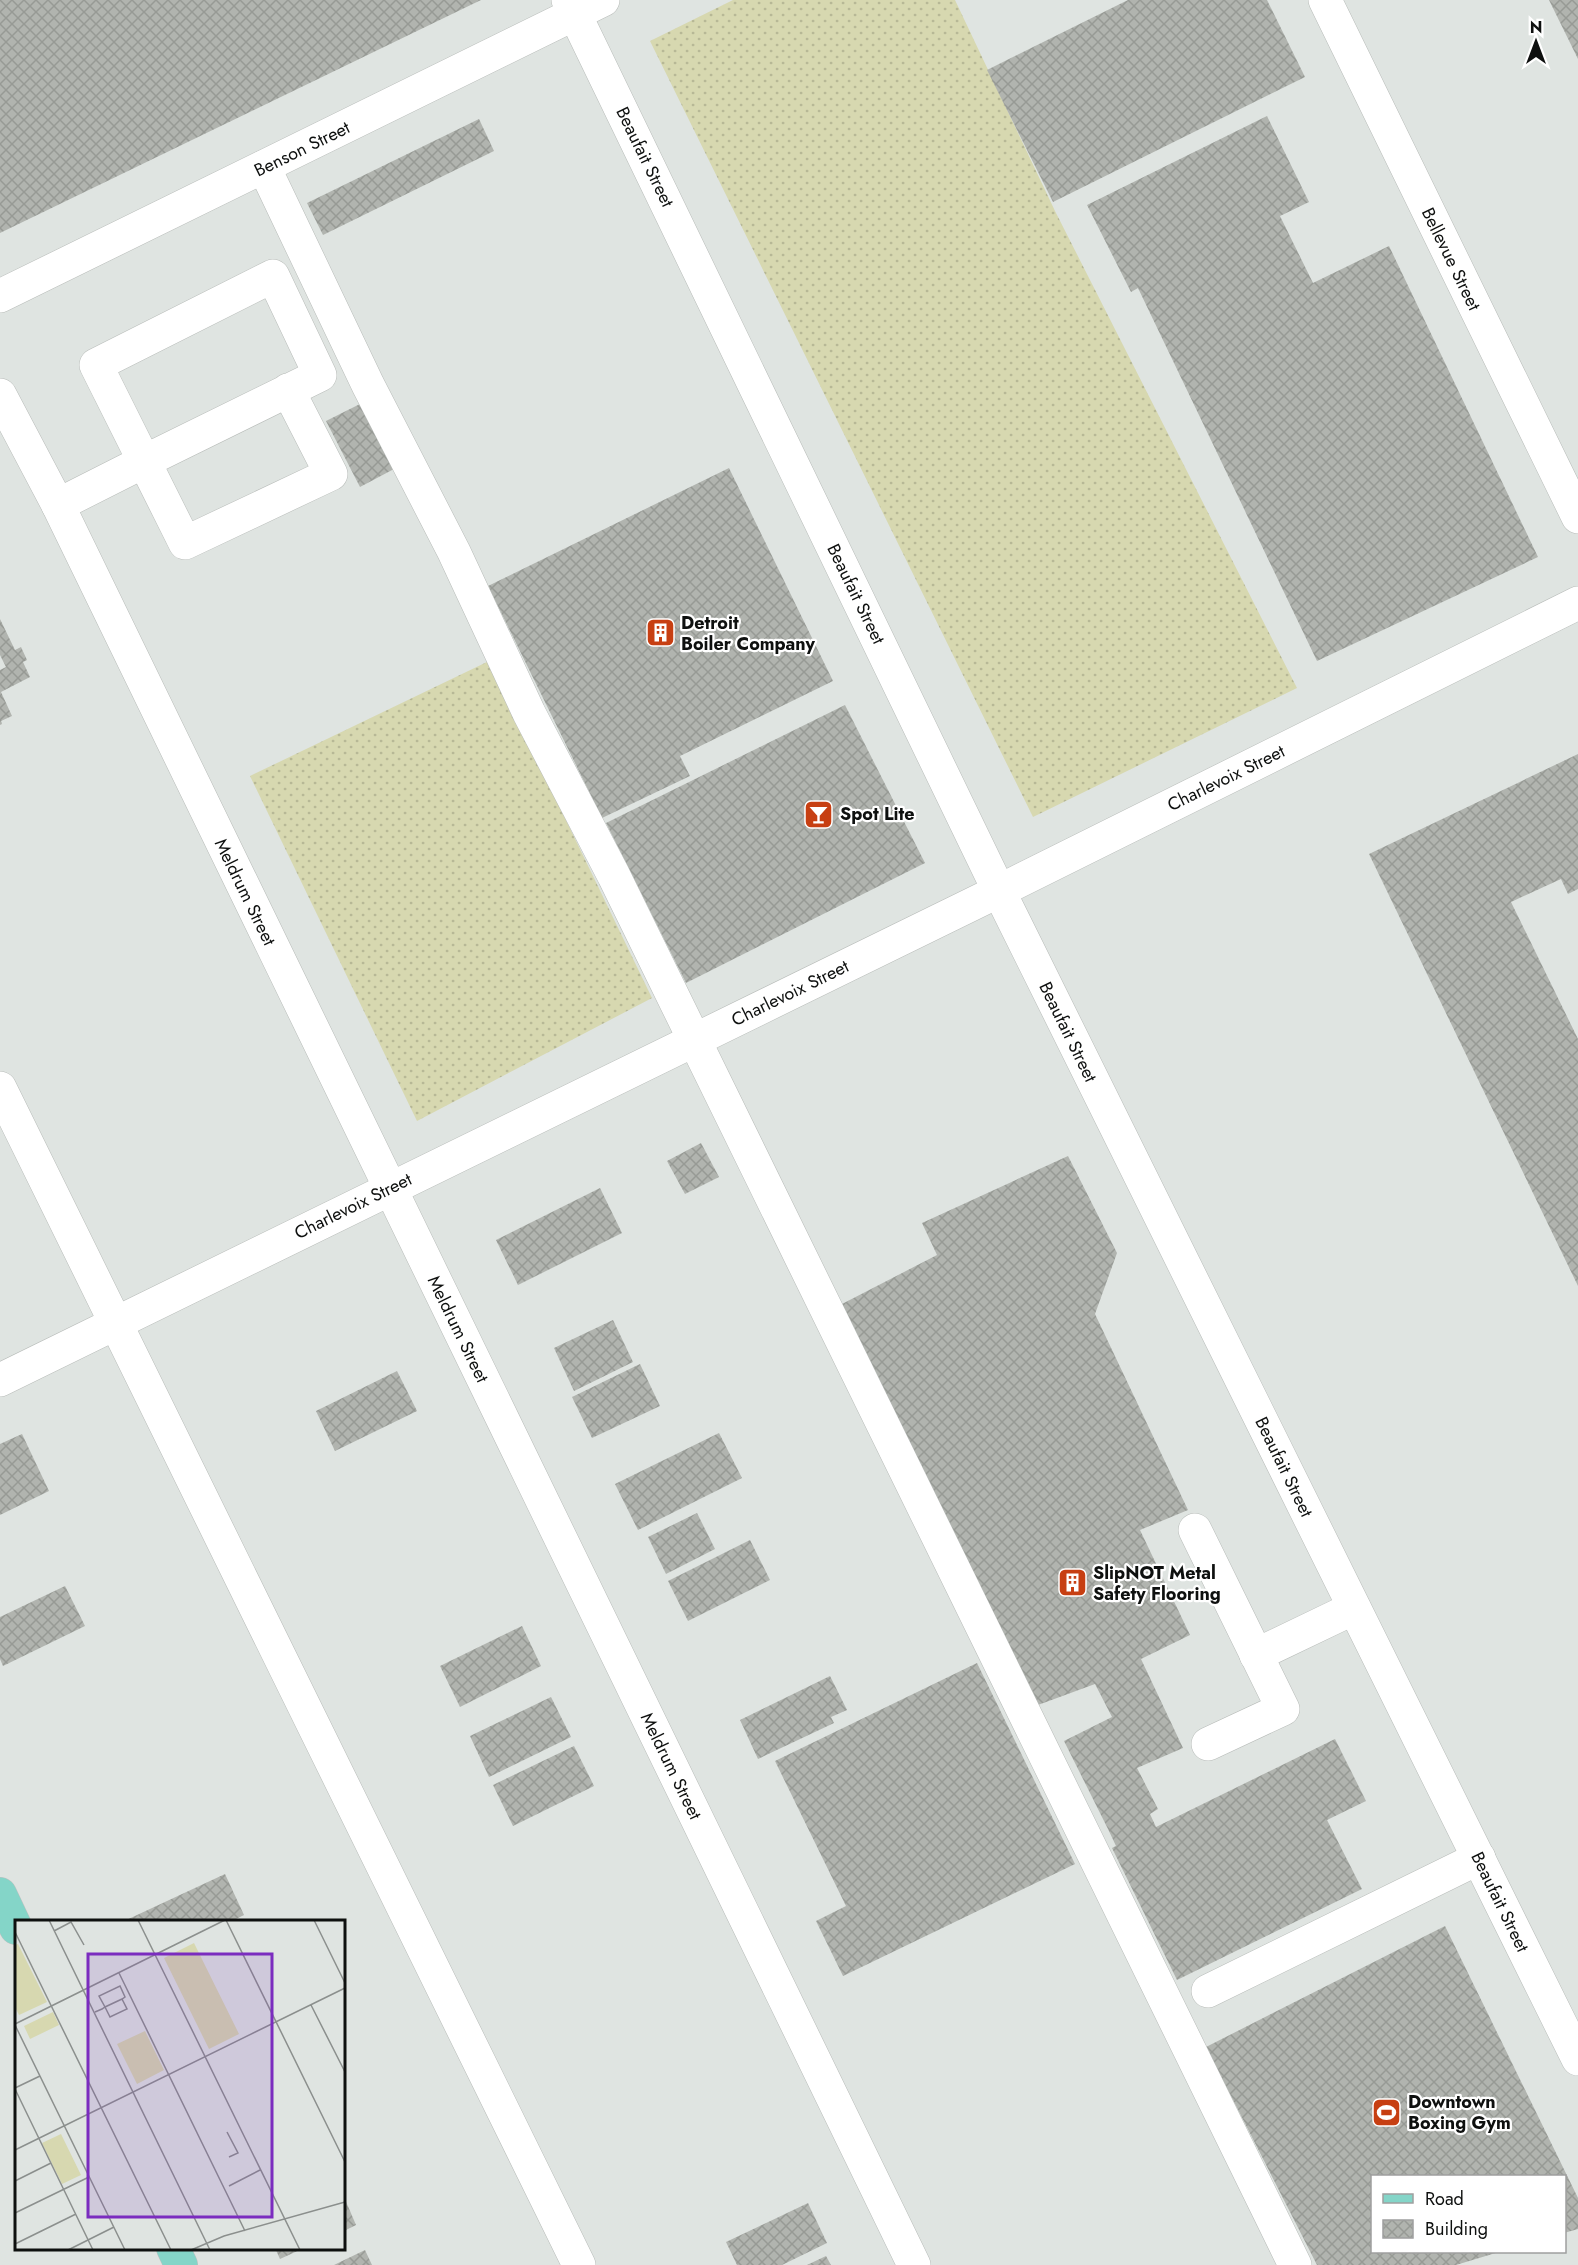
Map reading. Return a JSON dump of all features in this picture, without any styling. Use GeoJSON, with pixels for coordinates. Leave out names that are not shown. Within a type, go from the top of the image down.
{"type":"FeatureCollection","features":[{"type":"Feature","properties":{"kind":"main road"},"geometry":{"type":"LineString","coordinates":[[174,2250],[181,2265]]}},
{"type":"Feature","properties":{"kind":"street","name":"Bellevue Street"},"geometry":{"type":"LineString","coordinates":[[1325,0],[1578,517]]}},
{"type":"Feature","properties":{"kind":"street","name":"Benson Street"},"geometry":{"type":"LineString","coordinates":[[0,296],[264,167],[582,5]]}},
{"type":"Feature","properties":{"kind":"street","name":"Beaufait Street"},"geometry":{"type":"LineString","coordinates":[[582,5],[999,891],[1578,2059]]}},
{"type":"Feature","properties":{"kind":"street"},"geometry":{"type":"LineString","coordinates":[[264,167],[369,385],[454,552],[529,713],[614,876],[1295,2265]]}},
{"type":"Feature","properties":{"kind":"street"},"geometry":{"type":"LineString","coordinates":[[58,505],[143,462],[288,390],[320,375],[273,276],[96,365],[143,462],[184,543],[331,474],[288,390]]}},
{"type":"Feature","properties":{"kind":"street","name":"Meldrum Street"},"geometry":{"type":"LineString","coordinates":[[0,395],[58,505],[914,2265]]}},
{"type":"Feature","properties":{"kind":"street","name":"Charlevoix Street"},"geometry":{"type":"LineString","coordinates":[[0,1380],[999,891],[1578,603]]}},
{"type":"Feature","properties":{"kind":"street"},"geometry":{"type":"LineString","coordinates":[[0,1088],[579,2265]]}},
{"type":"Feature","properties":{"kind":"street"},"geometry":{"type":"LineString","coordinates":[[1195,1530],[1283,1709],[1208,1744]]}},
{"type":"Feature","properties":{"kind":"street"},"geometry":{"type":"LineString","coordinates":[[1256,1655],[1354,1608]]}},
{"type":"Feature","properties":{"kind":"street"},"geometry":{"type":"LineString","coordinates":[[1208,1991],[1479,1858]]}},
{"type":"Feature","properties":{"kind":"green space"},"geometry":{"type":"Polygon","coordinates":[[[733,0],[955,0],[1055,211],[1297,688],[1033,817],[650,41],[733,0]]]}},
{"type":"Feature","properties":{"kind":"green space"},"geometry":{"type":"Polygon","coordinates":[[[489,661],[652,998],[417,1121],[250,776],[489,661]]]}},
{"type":"Feature","properties":{"kind":"building"},"geometry":{"type":"Polygon","coordinates":[[[0,0],[481,0],[0,233],[0,0]]]}},
{"type":"Feature","properties":{"kind":"building"},"geometry":{"type":"Polygon","coordinates":[[[1128,0],[1267,0],[1305,77],[1053,202],[987,70],[1128,0]]]}},
{"type":"Feature","properties":{"kind":"building"},"geometry":{"type":"Polygon","coordinates":[[[1549,0],[1578,0],[1578,59],[1549,0]]]}},
{"type":"Feature","properties":{"kind":"building"},"geometry":{"type":"Polygon","coordinates":[[[1267,116],[1309,202],[1280,216],[1313,283],[1389,246],[1538,557],[1317,661],[1138,288],[1131,292],[1087,205],[1267,116]]]}},
{"type":"Feature","properties":{"kind":"building"},"geometry":{"type":"Polygon","coordinates":[[[479,119],[494,151],[323,235],[307,203],[479,119]]]}},
{"type":"Feature","properties":{"kind":"building"},"geometry":{"type":"Polygon","coordinates":[[[360,404],[394,469],[360,487],[326,421],[360,404]]]}},
{"type":"Feature","properties":{"kind":"building","name":"Detroit Boiler Company"},"geometry":{"type":"Polygon","coordinates":[[[729,468],[833,681],[680,756],[690,776],[602,818],[488,586],[729,468]]]}},
{"type":"Feature","properties":{"kind":"building"},"geometry":{"type":"Polygon","coordinates":[[[0,619],[15,650],[21,647],[27,660],[23,662],[30,677],[1,692],[12,716],[1,721],[0,725],[0,670],[6,667],[0,655],[0,619]]]}},
{"type":"Feature","properties":{"kind":"building"},"geometry":{"type":"Polygon","coordinates":[[[845,705],[925,863],[686,983],[606,823],[845,705]]]}},
{"type":"Feature","properties":{"kind":"building"},"geometry":{"type":"Polygon","coordinates":[[[1578,754],[1578,889],[1568,894],[1561,879],[1511,902],[1578,1039],[1578,1286],[1369,854],[1578,754]]]}},
{"type":"Feature","properties":{"kind":"building"},"geometry":{"type":"Polygon","coordinates":[[[701,1143],[719,1177],[685,1194],[667,1161],[701,1143]]]}},
{"type":"Feature","properties":{"kind":"building","name":"SlipNOT Metal Safety Flooring"},"geometry":{"type":"Polygon","coordinates":[[[1068,1156],[1117,1253],[1095,1314],[1188,1510],[1140,1530],[1190,1635],[1141,1659],[1183,1748],[1137,1768],[1158,1809],[1150,1814],[1156,1827],[1335,1739],[1366,1801],[1327,1820],[1362,1889],[1177,1980],[1112,1848],[1116,1846],[1064,1741],[1112,1717],[1095,1684],[1038,1705],[842,1304],[937,1255],[922,1223],[1068,1156]]]}},
{"type":"Feature","properties":{"kind":"building"},"geometry":{"type":"Polygon","coordinates":[[[600,1188],[622,1233],[518,1285],[496,1240],[600,1188]]]}},
{"type":"Feature","properties":{"kind":"building"},"geometry":{"type":"Polygon","coordinates":[[[613,1320],[633,1362],[574,1391],[554,1348],[613,1320]]]}},
{"type":"Feature","properties":{"kind":"building"},"geometry":{"type":"Polygon","coordinates":[[[640,1364],[660,1406],[592,1438],[572,1397],[640,1364]]]}},
{"type":"Feature","properties":{"kind":"building"},"geometry":{"type":"Polygon","coordinates":[[[397,1371],[417,1411],[335,1451],[316,1411],[397,1371]]]}},
{"type":"Feature","properties":{"kind":"building"},"geometry":{"type":"Polygon","coordinates":[[[719,1433],[742,1478],[638,1530],[615,1484],[719,1433]]]}},
{"type":"Feature","properties":{"kind":"building"},"geometry":{"type":"Polygon","coordinates":[[[22,1434],[49,1491],[0,1515],[0,1444],[22,1434]]]}},
{"type":"Feature","properties":{"kind":"building"},"geometry":{"type":"Polygon","coordinates":[[[697,1513],[715,1549],[666,1574],[648,1537],[697,1513]]]}},
{"type":"Feature","properties":{"kind":"building"},"geometry":{"type":"Polygon","coordinates":[[[750,1540],[770,1580],[688,1621],[668,1581],[750,1540]]]}},
{"type":"Feature","properties":{"kind":"building"},"geometry":{"type":"Polygon","coordinates":[[[65,1586],[85,1626],[3,1666],[0,1659],[0,1617],[65,1586]]]}},
{"type":"Feature","properties":{"kind":"building"},"geometry":{"type":"Polygon","coordinates":[[[522,1626],[541,1666],[460,1707],[440,1666],[522,1626]]]}},
{"type":"Feature","properties":{"kind":"building"},"geometry":{"type":"Polygon","coordinates":[[[977,1663],[1075,1864],[843,1976],[816,1921],[846,1906],[775,1761],[977,1663]]]}},
{"type":"Feature","properties":{"kind":"building"},"geometry":{"type":"Polygon","coordinates":[[[830,1676],[847,1710],[831,1717],[834,1723],[758,1759],[740,1720],[830,1676]]]}},
{"type":"Feature","properties":{"kind":"building"},"geometry":{"type":"Polygon","coordinates":[[[551,1697],[571,1737],[489,1777],[470,1736],[551,1697]]]}},
{"type":"Feature","properties":{"kind":"building"},"geometry":{"type":"Polygon","coordinates":[[[574,1746],[594,1786],[513,1826],[493,1785],[574,1746]]]}},
{"type":"Feature","properties":{"kind":"building"},"geometry":{"type":"Polygon","coordinates":[[[225,1874],[244,1915],[234,1920],[126,1920],[225,1874]]]}},
{"type":"Feature","properties":{"kind":"building","name":"Downtown Boxing Gym"},"geometry":{"type":"Polygon","coordinates":[[[1445,1926],[1578,2198],[1578,2229],[1566,2232],[1566,2175],[1371,2175],[1371,2253],[1496,2253],[1456,2265],[1317,2265],[1206,2047],[1445,1926]]]}},
{"type":"Feature","properties":{"kind":"building"},"geometry":{"type":"Polygon","coordinates":[[[345,2199],[356,2225],[345,2230],[345,2199]]]}},
{"type":"Feature","properties":{"kind":"building"},"geometry":{"type":"Polygon","coordinates":[[[808,2203],[827,2243],[782,2265],[737,2265],[726,2242],[808,2203]]]}},
{"type":"Feature","properties":{"kind":"building"},"geometry":{"type":"Polygon","coordinates":[[[276,2250],[300,2250],[280,2259],[276,2250]]]}},
{"type":"Feature","properties":{"kind":"building"},"geometry":{"type":"Polygon","coordinates":[[[365,2250],[372,2265],[334,2265],[365,2250]]]}},
{"type":"Feature","properties":{"kind":"building"},"geometry":{"type":"Polygon","coordinates":[[[826,2256],[831,2265],[807,2265],[826,2256]]]}},
{"type":"Feature","properties":{"kind":"place","name":"Detroit Boiler Company"},"geometry":{"type":"Point","coordinates":[660,633]}},
{"type":"Feature","properties":{"kind":"place","name":"Spot Lite"},"geometry":{"type":"Point","coordinates":[819,814]}},
{"type":"Feature","properties":{"kind":"place","name":"SlipNOT Metal Safety Flooring"},"geometry":{"type":"Point","coordinates":[1072,1583]}},
{"type":"Feature","properties":{"kind":"place","name":"Downtown Boxing Gym"},"geometry":{"type":"Point","coordinates":[1387,2112]}}]}
